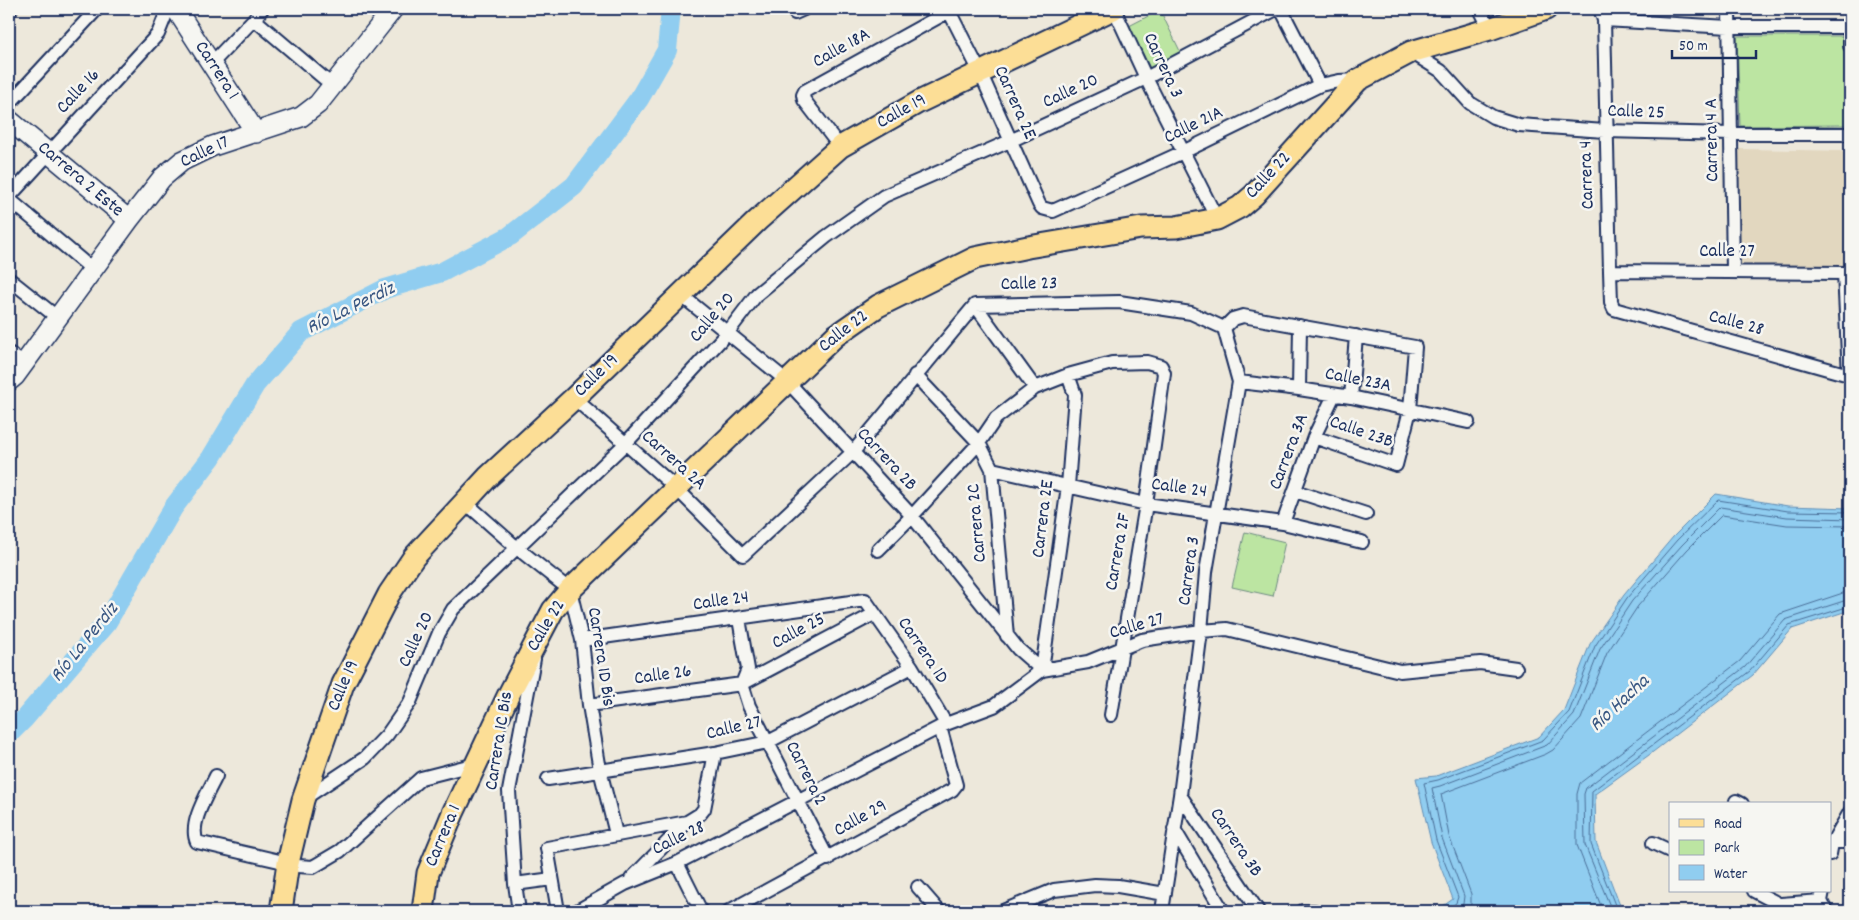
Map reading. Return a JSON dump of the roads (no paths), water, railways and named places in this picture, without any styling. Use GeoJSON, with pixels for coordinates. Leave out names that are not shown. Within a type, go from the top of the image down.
{"type":"FeatureCollection","features":[{"type":"Feature","properties":{"kind":"main road","name":"Carrera 1"},"geometry":{"type":"LineString","coordinates":[[176,9],[256,133]]}},
{"type":"Feature","properties":{"kind":"main road","name":"Calle 17"},"geometry":{"type":"LineString","coordinates":[[9,382],[16,359],[58,318],[162,178],[182,160],[212,146],[301,117],[318,104],[393,9]]}},
{"type":"Feature","properties":{"kind":"main road","name":"Calle 19"},"geometry":{"type":"LineString","coordinates":[[281,911],[288,863],[303,800],[343,684],[389,594],[414,557],[488,477],[574,398],[757,221],[840,147],[918,102],[1114,9]]}},
{"type":"Feature","properties":{"kind":"main road","name":"Calle 22"},"geometry":{"type":"LineString","coordinates":[[476,764],[508,696],[553,610],[570,590],[835,336],[878,306],[975,258],[1141,228],[1176,227],[1217,219],[1240,207],[1254,196],[1358,80],[1411,52],[1490,29],[1546,9]]}},
{"type":"Feature","properties":{"kind":"main road","name":"Carrera 2 Este"},"geometry":{"type":"LineString","coordinates":[[9,120],[129,220]]}},
{"type":"Feature","properties":{"kind":"main road","name":"Carrera 1"},"geometry":{"type":"LineString","coordinates":[[423,911],[428,873],[476,764]]}},
{"type":"Feature","properties":{"kind":"street"},"geometry":{"type":"LineString","coordinates":[[9,104],[97,9]]}},
{"type":"Feature","properties":{"kind":"street","name":"Calle 16"},"geometry":{"type":"LineString","coordinates":[[9,198],[158,34],[168,9]]}},
{"type":"Feature","properties":{"kind":"street"},"geometry":{"type":"LineString","coordinates":[[212,63],[254,20],[262,9]]}},
{"type":"Feature","properties":{"kind":"street","name":"Carrera 2E"},"geometry":{"type":"LineString","coordinates":[[950,9],[1039,204],[1047,210]]}},
{"type":"Feature","properties":{"kind":"street","name":"Calle 18A"},"geometry":{"type":"LineString","coordinates":[[840,147],[804,100],[803,95],[805,91],[950,9]]}},
{"type":"Feature","properties":{"kind":"street","name":"Carrera 3"},"geometry":{"type":"LineString","coordinates":[[1114,9],[1146,78],[1217,219]]}},
{"type":"Feature","properties":{"kind":"street","name":"Calle 20"},"geometry":{"type":"LineString","coordinates":[[303,800],[365,758],[387,735],[410,702],[439,633],[453,609],[626,443],[728,332],[757,294],[826,237],[884,196],[1010,141],[1146,78],[1276,9]]}},
{"type":"Feature","properties":{"kind":"street"},"geometry":{"type":"LineString","coordinates":[[1281,9],[1320,85]]}},
{"type":"Feature","properties":{"kind":"street"},"geometry":{"type":"LineString","coordinates":[[1480,9],[1490,29]]}},
{"type":"Feature","properties":{"kind":"street","name":"Carrera 4 A"},"geometry":{"type":"LineString","coordinates":[[1729,9],[1733,271]]}},
{"type":"Feature","properties":{"kind":"street"},"geometry":{"type":"LineString","coordinates":[[1850,9],[1850,46]]}},
{"type":"Feature","properties":{"kind":"street"},"geometry":{"type":"LineString","coordinates":[[1602,14],[1729,27],[1850,27]]}},
{"type":"Feature","properties":{"kind":"street","name":"Carrera 4"},"geometry":{"type":"LineString","coordinates":[[1602,14],[1611,302],[1614,309]]}},
{"type":"Feature","properties":{"kind":"street"},"geometry":{"type":"LineString","coordinates":[[254,20],[332,86]]}},
{"type":"Feature","properties":{"kind":"street"},"geometry":{"type":"LineString","coordinates":[[1436,44],[1441,71]]}},
{"type":"Feature","properties":{"kind":"street","name":"Calle 25"},"geometry":{"type":"LineString","coordinates":[[1411,52],[1441,71],[1470,103],[1493,117],[1519,125],[1605,131],[1850,134]]}},
{"type":"Feature","properties":{"kind":"street","name":"Calle 21A"},"geometry":{"type":"LineString","coordinates":[[1047,210],[1053,211],[1183,152],[1320,85],[1358,80]]}},
{"type":"Feature","properties":{"kind":"street"},"geometry":{"type":"LineString","coordinates":[[9,198],[92,270]]}},
{"type":"Feature","properties":{"kind":"street","name":"Calle 27"},"geometry":{"type":"LineString","coordinates":[[1610,270],[1844,273],[1849,375]]}},
{"type":"Feature","properties":{"kind":"street"},"geometry":{"type":"LineString","coordinates":[[9,279],[58,318]]}},
{"type":"Feature","properties":{"kind":"street","name":"Carrera 2B"},"geometry":{"type":"LineString","coordinates":[[682,295],[787,381],[912,516],[1007,636],[1018,649],[1042,670]]}},
{"type":"Feature","properties":{"kind":"street","name":"Calle 23"},"geometry":{"type":"LineString","coordinates":[[743,555],[853,452],[975,305],[1118,302],[1192,313],[1224,328]]}},
{"type":"Feature","properties":{"kind":"street"},"geometry":{"type":"LineString","coordinates":[[975,305],[1035,388]]}},
{"type":"Feature","properties":{"kind":"street","name":"Calle 28"},"geometry":{"type":"LineString","coordinates":[[1614,309],[1849,375]]}},
{"type":"Feature","properties":{"kind":"street"},"geometry":{"type":"LineString","coordinates":[[1224,328],[1233,319],[1243,316],[1415,347],[1410,410]]}},
{"type":"Feature","properties":{"kind":"street"},"geometry":{"type":"LineString","coordinates":[[1299,388],[1300,326]]}},
{"type":"Feature","properties":{"kind":"street","name":"Carrera 3"},"geometry":{"type":"LineString","coordinates":[[1162,911],[1180,795],[1201,631],[1206,572],[1239,382],[1224,328]]}},
{"type":"Feature","properties":{"kind":"street"},"geometry":{"type":"LineString","coordinates":[[1351,397],[1356,336]]}},
{"type":"Feature","properties":{"kind":"street","name":"Carrera 2F"},"geometry":{"type":"LineString","coordinates":[[1068,375],[1112,363],[1147,362],[1161,366],[1164,373],[1146,504],[1112,715]]}},
{"type":"Feature","properties":{"kind":"street","name":"Carrera 2C"},"geometry":{"type":"LineString","coordinates":[[915,375],[979,443],[992,469],[1007,636]]}},
{"type":"Feature","properties":{"kind":"street"},"geometry":{"type":"LineString","coordinates":[[878,550],[979,443],[996,418],[1035,388],[1068,375]]}},
{"type":"Feature","properties":{"kind":"street","name":"Carrera 2E"},"geometry":{"type":"LineString","coordinates":[[1042,670],[1068,486],[1075,395],[1068,375]]}},
{"type":"Feature","properties":{"kind":"street","name":"Calle 23A"},"geometry":{"type":"LineString","coordinates":[[1239,382],[1299,388],[1351,397],[1468,422]]}},
{"type":"Feature","properties":{"kind":"street","name":"Carrera 3A"},"geometry":{"type":"LineString","coordinates":[[1283,523],[1314,436],[1334,395]]}},
{"type":"Feature","properties":{"kind":"street","name":"Carrera 2A"},"geometry":{"type":"LineString","coordinates":[[574,398],[676,488],[743,555]]}},
{"type":"Feature","properties":{"kind":"street","name":"Calle 23B"},"geometry":{"type":"LineString","coordinates":[[1314,436],[1396,464],[1410,410]]}},
{"type":"Feature","properties":{"kind":"street","name":"Calle 24"},"geometry":{"type":"LineString","coordinates":[[992,469],[1146,504],[1283,523],[1362,542]]}},
{"type":"Feature","properties":{"kind":"street"},"geometry":{"type":"LineString","coordinates":[[1295,491],[1366,514]]}},
{"type":"Feature","properties":{"kind":"street","name":"Carrera 1D Bis"},"geometry":{"type":"LineString","coordinates":[[465,502],[570,590],[582,640],[589,705],[600,770],[616,834]]}},
{"type":"Feature","properties":{"kind":"street","name":"Calle 24"},"geometry":{"type":"LineString","coordinates":[[582,640],[865,600]]}},
{"type":"Feature","properties":{"kind":"street","name":"Carrera 1D"},"geometry":{"type":"LineString","coordinates":[[865,600],[912,667],[943,726]]}},
{"type":"Feature","properties":{"kind":"street","name":"Calle 25"},"geometry":{"type":"LineString","coordinates":[[742,684],[874,614]]}},
{"type":"Feature","properties":{"kind":"street","name":"Carrera 2"},"geometry":{"type":"LineString","coordinates":[[739,619],[748,669],[742,684],[749,706],[828,859]]}},
{"type":"Feature","properties":{"kind":"street","name":"Calle 27"},"geometry":{"type":"LineString","coordinates":[[798,800],[943,726],[994,706],[1042,670],[1088,662],[1142,640],[1227,629],[1400,672],[1480,663],[1516,668]]}},
{"type":"Feature","properties":{"kind":"street","name":"Carrera 1C Bis"},"geometry":{"type":"LineString","coordinates":[[519,911],[515,884],[509,791],[538,637]]}},
{"type":"Feature","properties":{"kind":"street","name":"Calle 27"},"geometry":{"type":"LineString","coordinates":[[548,779],[715,753],[768,742],[912,667]]}},
{"type":"Feature","properties":{"kind":"street","name":"Calle 26"},"geometry":{"type":"LineString","coordinates":[[589,705],[742,684]]}},
{"type":"Feature","properties":{"kind":"street","name":"Calle 29"},"geometry":{"type":"LineString","coordinates":[[729,911],[828,859],[952,790],[956,785],[943,726]]}},
{"type":"Feature","properties":{"kind":"street"},"geometry":{"type":"LineString","coordinates":[[625,884],[687,822],[700,814],[704,809],[715,753]]}},
{"type":"Feature","properties":{"kind":"street"},"geometry":{"type":"LineString","coordinates":[[216,776],[196,820],[194,836],[197,842],[298,866],[313,867],[340,851],[421,778],[476,764]]}},
{"type":"Feature","properties":{"kind":"street","name":"Carrera 3B"},"geometry":{"type":"LineString","coordinates":[[1180,795],[1258,911]]}},
{"type":"Feature","properties":{"kind":"street","name":"Calle 28"},"geometry":{"type":"LineString","coordinates":[[577,911],[625,884],[677,863],[798,800]]}},
{"type":"Feature","properties":{"kind":"street"},"geometry":{"type":"LineString","coordinates":[[1832,844],[1850,812]]}},
{"type":"Feature","properties":{"kind":"street"},"geometry":{"type":"LineString","coordinates":[[558,911],[547,848],[687,822]]}},
{"type":"Feature","properties":{"kind":"street"},"geometry":{"type":"LineString","coordinates":[[1174,829],[1224,911]]}},
{"type":"Feature","properties":{"kind":"street"},"geometry":{"type":"LineString","coordinates":[[1832,846],[1850,842]]}},
{"type":"Feature","properties":{"kind":"street"},"geometry":{"type":"LineString","coordinates":[[1654,843],[1669,850]]}},
{"type":"Feature","properties":{"kind":"street"},"geometry":{"type":"LineString","coordinates":[[677,863],[701,911]]}},
{"type":"Feature","properties":{"kind":"street"},"geometry":{"type":"LineString","coordinates":[[515,884],[552,879]]}},
{"type":"Feature","properties":{"kind":"street"},"geometry":{"type":"LineString","coordinates":[[1004,911],[1054,890],[1095,885],[1118,886],[1165,894]]}},
{"type":"Feature","properties":{"kind":"street"},"geometry":{"type":"LineString","coordinates":[[918,887],[939,911]]}},
{"type":"Feature","properties":{"kind":"street"},"geometry":{"type":"LineString","coordinates":[[1756,892],[1786,908],[1823,901]]}},
{"type":"Feature","properties":{"kind":"street"},"geometry":{"type":"LineString","coordinates":[[1303,911],[1314,911]]}},
{"type":"Feature","properties":{"kind":"water","name":"Río Hacha"},"geometry":{"type":"Polygon","coordinates":[[[1716,494],[1788,506],[1850,508],[1850,610],[1792,629],[1753,675],[1595,794],[1596,842],[1619,903],[1626,911],[1436,911],[1453,899],[1431,842],[1416,778],[1436,776],[1539,737],[1564,710],[1590,644],[1624,595],[1673,537],[1716,494]]]}},
{"type":"Feature","properties":{"kind":"waterway","name":"Río La Perdiz"},"geometry":{"type":"LineString","coordinates":[[9,734],[107,622],[173,508],[211,458],[255,385],[301,332],[385,289],[442,272],[510,236],[574,186],[639,99],[667,50],[671,9]]}}]}
